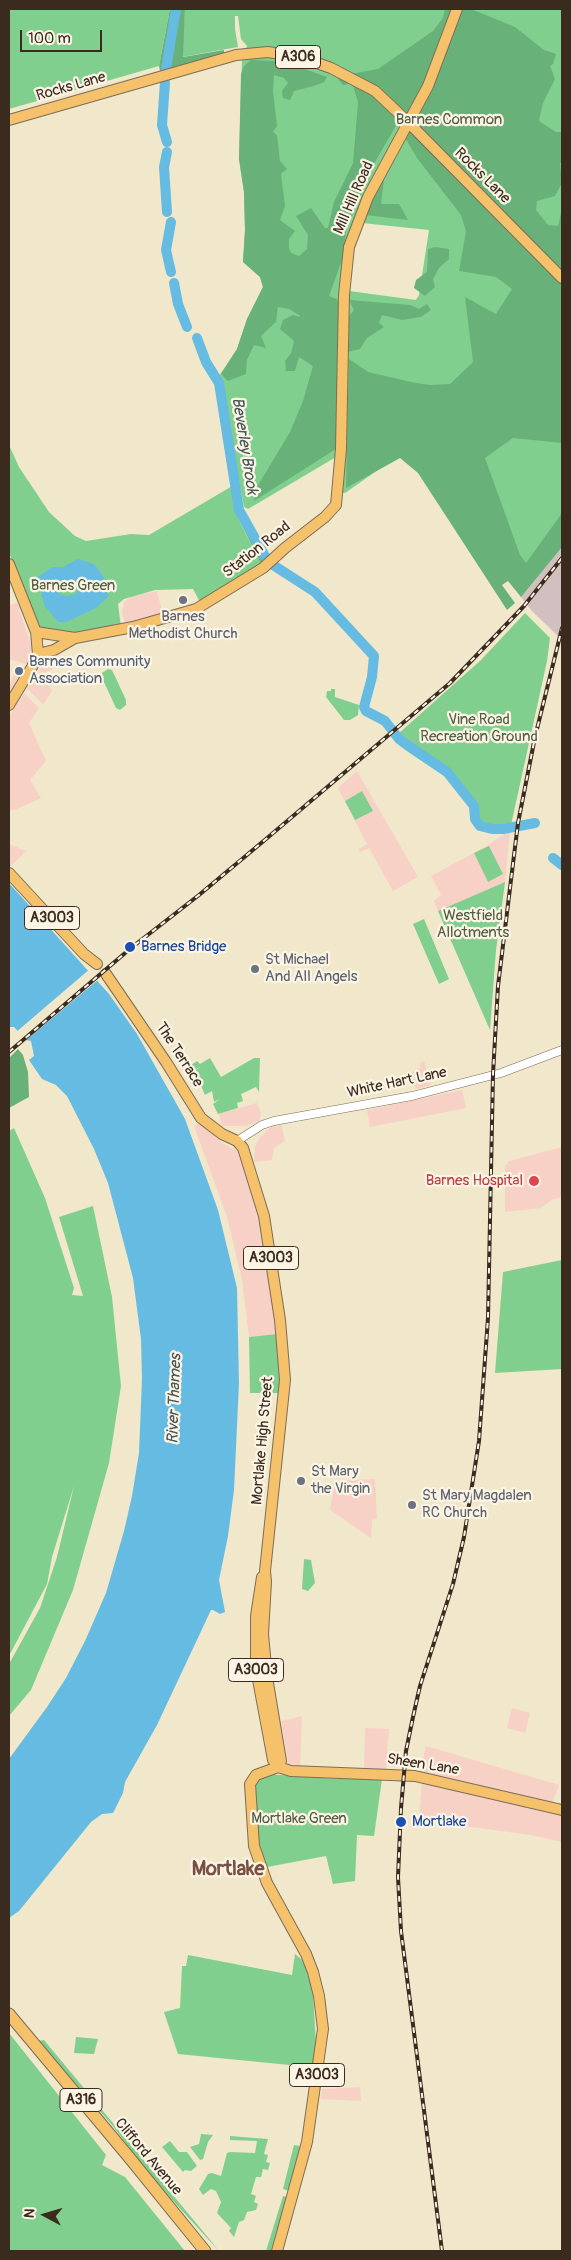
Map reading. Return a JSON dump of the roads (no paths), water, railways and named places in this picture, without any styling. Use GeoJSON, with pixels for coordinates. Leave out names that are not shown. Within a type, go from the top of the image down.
{"type":"FeatureCollection","features":[{"type":"Feature","properties":{"kind":"highway","name":"Clifford Avenue"},"geometry":{"type":"LineString","coordinates":[[9,2014],[205,2251]]}},
{"type":"Feature","properties":{"kind":"main road","name":"Mill Hill Road"},"geometry":{"type":"LineString","coordinates":[[336,505],[341,449],[347,257],[352,236],[368,197],[428,86],[457,9]]}},
{"type":"Feature","properties":{"kind":"main road","name":"Rocks Lane"},"geometry":{"type":"LineString","coordinates":[[9,120],[223,58],[247,53],[268,52],[300,57],[353,78],[375,92],[409,123],[562,278]]}},
{"type":"Feature","properties":{"kind":"main road","name":"Station Road"},"geometry":{"type":"LineString","coordinates":[[38,654],[63,641],[133,627],[196,609],[263,568],[325,517],[336,505]]}},
{"type":"Feature","properties":{"kind":"main road"},"geometry":{"type":"LineString","coordinates":[[9,564],[36,632],[38,654],[9,705]]}},
{"type":"Feature","properties":{"kind":"main road"},"geometry":{"type":"LineString","coordinates":[[36,632],[63,641]]}},
{"type":"Feature","properties":{"kind":"main road","name":"A3003"},"geometry":{"type":"LineString","coordinates":[[9,873],[84,954],[97,964]]}},
{"type":"Feature","properties":{"kind":"main road","name":"The Terrace"},"geometry":{"type":"LineString","coordinates":[[106,974],[166,1062],[201,1118],[222,1134],[238,1140]]}},
{"type":"Feature","properties":{"kind":"main road","name":"Mortlake High Street"},"geometry":{"type":"LineString","coordinates":[[238,1140],[247,1157],[264,1216],[280,1320],[285,1380],[265,1571],[261,1579],[256,1616],[256,1669],[273,1760],[278,1767]]}},
{"type":"Feature","properties":{"kind":"main road","name":"A3003"},"geometry":{"type":"LineString","coordinates":[[277,2251],[307,2142],[323,2029],[319,1996],[313,1972],[306,1954],[267,1883],[254,1846],[250,1784],[256,1774],[278,1767]]}},
{"type":"Feature","properties":{"kind":"main road","name":"Sheen Lane"},"geometry":{"type":"LineString","coordinates":[[278,1767],[291,1771],[415,1776],[562,1810]]}},
{"type":"Feature","properties":{"kind":"street","name":"White Hart Lane"},"geometry":{"type":"LineString","coordinates":[[238,1140],[262,1125],[274,1121],[412,1096],[500,1073],[562,1050]]}},
{"type":"Feature","properties":{"kind":"water"},"geometry":{"type":"Polygon","coordinates":[[[78,559],[94,564],[108,586],[108,597],[96,608],[66,622],[58,622],[44,605],[38,577],[52,567],[63,567],[78,559]],[[71,582],[60,585],[57,590],[60,594],[66,596],[76,594],[79,587],[71,582]]]}},
{"type":"Feature","properties":{"kind":"water","name":"River Thames"},"geometry":{"type":"Polygon","coordinates":[[[9,883],[109,994],[137,1034],[185,1119],[218,1210],[237,1288],[239,1383],[234,1490],[228,1536],[219,1580],[225,1612],[220,1614],[211,1610],[157,1725],[125,1782],[123,1793],[113,1813],[102,1814],[91,1822],[19,1911],[9,1918],[9,1759],[66,1678],[106,1593],[132,1496],[139,1453],[142,1379],[141,1339],[133,1278],[108,1183],[94,1149],[67,1096],[56,1085],[42,1079],[29,1060],[34,1056],[31,1041],[26,1040],[14,1027],[9,1027],[9,883]]]}},
{"type":"Feature","properties":{"kind":"waterway","name":"Beverley Brook"},"geometry":{"type":"LineString","coordinates":[[166,69],[176,9]]}},
{"type":"Feature","properties":{"kind":"waterway","name":"Beverley Brook"},"geometry":{"type":"LineString","coordinates":[[165,82],[162,125],[167,142]]}},
{"type":"Feature","properties":{"kind":"waterway","name":"Beverley Brook"},"geometry":{"type":"LineString","coordinates":[[167,152],[164,167],[167,212]]}},
{"type":"Feature","properties":{"kind":"waterway","name":"Beverley Brook"},"geometry":{"type":"LineString","coordinates":[[171,222],[166,250],[171,272]]}},
{"type":"Feature","properties":{"kind":"waterway","name":"Beverley Brook"},"geometry":{"type":"LineString","coordinates":[[174,283],[178,304],[187,327]]}},
{"type":"Feature","properties":{"kind":"waterway","name":"Beverley Brook"},"geometry":{"type":"LineString","coordinates":[[197,338],[206,362],[219,383],[239,510],[266,558]]}},
{"type":"Feature","properties":{"kind":"waterway","name":"Beverley Brook"},"geometry":{"type":"LineString","coordinates":[[273,565],[315,592],[374,656],[372,677],[364,707],[366,711],[385,721],[399,739],[447,772],[474,806],[475,819],[480,826],[503,829],[535,823]]}},
{"type":"Feature","properties":{"kind":"waterway","name":"Beverley Brook"},"geometry":{"type":"LineString","coordinates":[[475,826],[480,826]]}},
{"type":"Feature","properties":{"kind":"waterway","name":"Beverley Brook"},"geometry":{"type":"LineString","coordinates":[[553,858],[562,865]]}},
{"type":"Feature","properties":{"kind":"railway"},"geometry":{"type":"LineString","coordinates":[[9,1052],[131,948],[266,839],[450,683],[524,606],[562,558]]}},
{"type":"Feature","properties":{"kind":"railway"},"geometry":{"type":"LineString","coordinates":[[442,2251],[401,1931],[398,1877],[401,1808],[406,1751],[413,1717],[420,1686],[453,1584],[464,1537],[479,1441],[488,1318],[493,1074],[498,986],[518,823],[535,737],[562,628]]}},
{"type":"Feature","properties":{"kind":"place","name":"Barnes Methodist Church"},"geometry":{"type":"Point","coordinates":[183,600]}},
{"type":"Feature","properties":{"kind":"place","name":"Barnes Community Association"},"geometry":{"type":"Point","coordinates":[19,671]}},
{"type":"Feature","properties":{"kind":"place","name":"Barnes Bridge"},"geometry":{"type":"Point","coordinates":[130,947]}},
{"type":"Feature","properties":{"kind":"place","name":"St Michael And All Angels"},"geometry":{"type":"Point","coordinates":[255,969]}},
{"type":"Feature","properties":{"kind":"place","name":"Barnes Hospital"},"geometry":{"type":"Point","coordinates":[534,1181]}},
{"type":"Feature","properties":{"kind":"place","name":"St Mary the Virgin"},"geometry":{"type":"Point","coordinates":[301,1481]}},
{"type":"Feature","properties":{"kind":"place","name":"St Mary Magdalen RC Church"},"geometry":{"type":"Point","coordinates":[412,1505]}},
{"type":"Feature","properties":{"kind":"place","name":"Mortlake"},"geometry":{"type":"Point","coordinates":[401,1822]}},
{"type":"Feature","properties":{"kind":"district","name":"Mortlake"},"geometry":{"type":"Point","coordinates":[228,1870]}},
{"type":"Feature","properties":{"kind":"park label","name":"Barnes Common"},"geometry":{"type":"Point","coordinates":[449,120]}},
{"type":"Feature","properties":{"kind":"park label","name":"Barnes Green"},"geometry":{"type":"Point","coordinates":[73,586]}},
{"type":"Feature","properties":{"kind":"park label","name":"Vine Road Recreation Ground"},"geometry":{"type":"Point","coordinates":[479,728]}},
{"type":"Feature","properties":{"kind":"park label","name":"Westfield Allotments"},"geometry":{"type":"Point","coordinates":[473,924]}},
{"type":"Feature","properties":{"kind":"park label","name":"Mortlake Green"},"geometry":{"type":"Point","coordinates":[299,1819]}}]}
